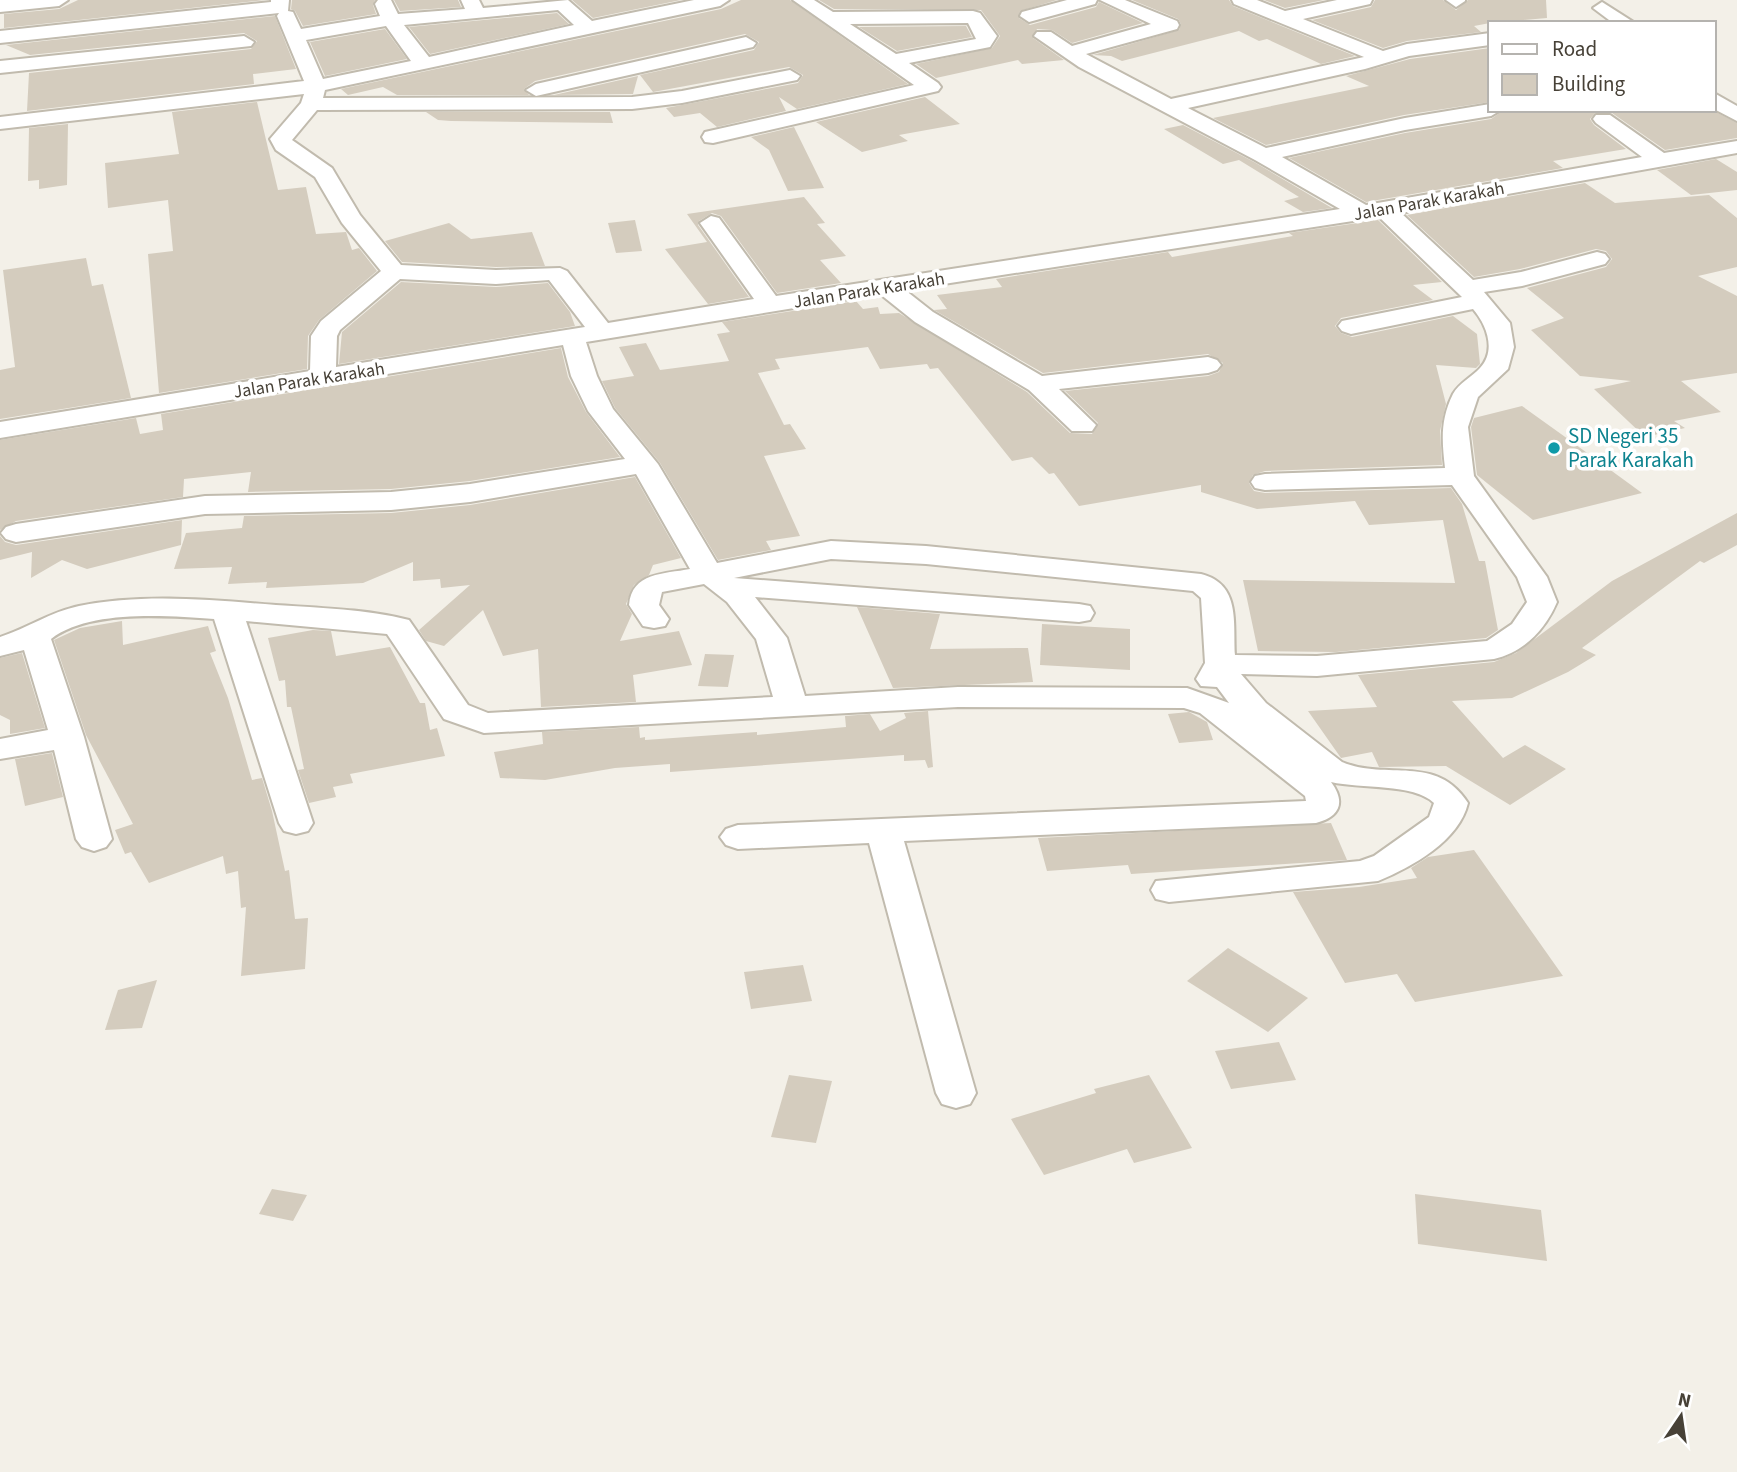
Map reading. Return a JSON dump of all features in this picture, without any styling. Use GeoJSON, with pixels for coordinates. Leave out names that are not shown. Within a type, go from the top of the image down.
{"type":"FeatureCollection","features":[{"type":"Feature","properties":{"kind":"street"},"geometry":{"type":"LineString","coordinates":[[0,6],[59,0]]}},
{"type":"Feature","properties":{"kind":"street"},"geometry":{"type":"LineString","coordinates":[[394,272],[350,218],[324,173],[284,145],[281,139],[313,95],[424,64],[720,0]]}},
{"type":"Feature","properties":{"kind":"street"},"geometry":{"type":"LineString","coordinates":[[713,136],[930,87],[802,0]]}},
{"type":"Feature","properties":{"kind":"street"},"geometry":{"type":"LineString","coordinates":[[1029,16],[1088,0]]}},
{"type":"Feature","properties":{"kind":"street"},"geometry":{"type":"LineString","coordinates":[[1071,52],[1170,25],[1109,0]]}},
{"type":"Feature","properties":{"kind":"street"},"geometry":{"type":"LineString","coordinates":[[1241,0],[1383,58]]}},
{"type":"Feature","properties":{"kind":"street"},"geometry":{"type":"LineString","coordinates":[[1285,17],[1363,0]]}},
{"type":"Feature","properties":{"kind":"street"},"geometry":{"type":"LineString","coordinates":[[292,36],[385,6],[562,4],[588,28]]}},
{"type":"Feature","properties":{"kind":"street"},"geometry":{"type":"LineString","coordinates":[[0,37],[99,26],[183,8],[282,6],[313,95]]}},
{"type":"Feature","properties":{"kind":"street"},"geometry":{"type":"LineString","coordinates":[[385,6],[424,64]]}},
{"type":"Feature","properties":{"kind":"street"},"geometry":{"type":"LineString","coordinates":[[830,18],[969,9],[987,37],[983,43],[892,61]]}},
{"type":"Feature","properties":{"kind":"street"},"geometry":{"type":"LineString","coordinates":[[99,26],[101,57]]}},
{"type":"Feature","properties":{"kind":"street"},"geometry":{"type":"LineString","coordinates":[[1044,36],[1167,106],[1373,211],[1472,295],[1498,323],[1501,346],[1495,369],[1466,394],[1454,427],[1460,476],[1532,577],[1542,602],[1536,617],[1508,644],[1494,650],[1468,654],[1331,665],[1220,664]]}},
{"type":"Feature","properties":{"kind":"street"},"geometry":{"type":"LineString","coordinates":[[1167,106],[1383,58],[1416,48],[1488,39]]}},
{"type":"Feature","properties":{"kind":"street"},"geometry":{"type":"LineString","coordinates":[[0,67],[244,42]]}},
{"type":"Feature","properties":{"kind":"street"},"geometry":{"type":"LineString","coordinates":[[482,102],[751,46],[790,76],[841,109]]}},
{"type":"Feature","properties":{"kind":"street"},"geometry":{"type":"LineString","coordinates":[[0,123],[313,95],[527,105],[657,100],[790,76]]}},
{"type":"Feature","properties":{"kind":"street"},"geometry":{"type":"LineString","coordinates":[[1716,100],[1737,115]]}},
{"type":"Feature","properties":{"kind":"street"},"geometry":{"type":"LineString","coordinates":[[1263,155],[1405,124],[1488,110]]}},
{"type":"Feature","properties":{"kind":"street"},"geometry":{"type":"LineString","coordinates":[[1603,119],[1661,160]]}},
{"type":"Feature","properties":{"kind":"street","name":"Jalan Parak Karakah"},"geometry":{"type":"LineString","coordinates":[[0,430],[770,304],[1373,211],[1737,147]]}},
{"type":"Feature","properties":{"kind":"street"},"geometry":{"type":"LineString","coordinates":[[711,223],[770,304]]}},
{"type":"Feature","properties":{"kind":"street"},"geometry":{"type":"LineString","coordinates":[[1351,326],[1597,259]]}},
{"type":"Feature","properties":{"kind":"street"},"geometry":{"type":"LineString","coordinates":[[323,378],[324,337],[330,326],[394,272],[496,278],[552,273],[559,276],[602,332]]}},
{"type":"Feature","properties":{"kind":"street"},"geometry":{"type":"LineString","coordinates":[[886,287],[924,317],[1038,384],[1082,425]]}},
{"type":"Feature","properties":{"kind":"street"},"geometry":{"type":"LineString","coordinates":[[571,337],[578,349],[584,376],[601,411],[644,464],[719,581],[771,638],[791,704]]}},
{"type":"Feature","properties":{"kind":"street"},"geometry":{"type":"LineString","coordinates":[[1038,384],[1208,365]]}},
{"type":"Feature","properties":{"kind":"street"},"geometry":{"type":"LineString","coordinates":[[16,533],[205,505],[391,502],[470,493],[644,464]]}},
{"type":"Feature","properties":{"kind":"street"},"geometry":{"type":"LineString","coordinates":[[1265,482],[1460,476]]}},
{"type":"Feature","properties":{"kind":"street"},"geometry":{"type":"LineString","coordinates":[[654,619],[644,605],[647,588],[719,581],[831,550],[926,555],[1189,580],[1214,591],[1220,664],[1238,695],[1324,767],[1357,778],[1427,783],[1445,793],[1451,803],[1450,812],[1441,825],[1387,864],[1365,873],[1169,890]]}},
{"type":"Feature","properties":{"kind":"street"},"geometry":{"type":"LineString","coordinates":[[719,581],[742,587],[1079,613]]}},
{"type":"Feature","properties":{"kind":"street"},"geometry":{"type":"LineString","coordinates":[[0,647],[35,636],[51,624],[79,615],[127,608],[227,611],[376,621],[398,627],[451,707],[468,719],[484,723],[791,704],[958,697],[1159,696],[1200,701],[1212,706],[1320,790],[1324,799],[1323,806],[1316,812],[738,837]]}},
{"type":"Feature","properties":{"kind":"street"},"geometry":{"type":"LineString","coordinates":[[227,611],[296,823]]}},
{"type":"Feature","properties":{"kind":"street"},"geometry":{"type":"LineString","coordinates":[[35,636],[67,737],[94,839]]}},
{"type":"Feature","properties":{"kind":"street"},"geometry":{"type":"LineString","coordinates":[[1200,701],[1220,664]]}},
{"type":"Feature","properties":{"kind":"street"},"geometry":{"type":"LineString","coordinates":[[0,748],[67,737]]}},
{"type":"Feature","properties":{"kind":"street"},"geometry":{"type":"LineString","coordinates":[[883,831],[956,1093]]}},
{"type":"Feature","properties":{"kind":"building"},"geometry":{"type":"Polygon","coordinates":[[[78,0],[265,0],[4,28],[4,14],[59,9],[78,0]]]}},
{"type":"Feature","properties":{"kind":"building"},"geometry":{"type":"Polygon","coordinates":[[[292,0],[375,0],[373,5],[376,14],[303,26],[295,11],[291,9],[292,0]]]}},
{"type":"Feature","properties":{"kind":"building"},"geometry":{"type":"Polygon","coordinates":[[[394,0],[458,0],[461,7],[400,11],[394,0]]]}},
{"type":"Feature","properties":{"kind":"building"},"geometry":{"type":"Polygon","coordinates":[[[572,0],[681,0],[593,18],[572,0]]]}},
{"type":"Feature","properties":{"kind":"building"},"geometry":{"type":"Polygon","coordinates":[[[741,0],[790,0],[908,84],[797,109],[779,97],[786,111],[717,127],[700,113],[674,117],[666,108],[798,83],[803,75],[789,67],[653,92],[640,75],[754,50],[759,42],[745,34],[535,81],[524,89],[529,95],[397,95],[383,87],[348,95],[341,89],[721,9],[741,0]]]}},
{"type":"Feature","properties":{"kind":"building"},"geometry":{"type":"Polygon","coordinates":[[[819,0],[1057,0],[1020,11],[1019,18],[1030,25],[1096,7],[1099,2],[1143,23],[1072,43],[1052,30],[1037,29],[1033,38],[1064,60],[1022,64],[1018,60],[936,78],[916,64],[992,48],[1000,36],[981,10],[834,9],[819,0]]]}},
{"type":"Feature","properties":{"kind":"building"},"geometry":{"type":"Polygon","coordinates":[[[1132,0],[1229,0],[1233,6],[1355,56],[1321,64],[1267,39],[1259,41],[1239,31],[1122,61],[1111,56],[1093,55],[1179,30],[1181,24],[1178,19],[1132,0]]]}},
{"type":"Feature","properties":{"kind":"building"},"geometry":{"type":"Polygon","coordinates":[[[1264,0],[1324,0],[1285,8],[1264,0]]]}},
{"type":"Feature","properties":{"kind":"building"},"geometry":{"type":"Polygon","coordinates":[[[1375,0],[1443,0],[1456,10],[1468,0],[1546,0],[1547,18],[1488,21],[1488,23],[1474,26],[1481,32],[1407,41],[1383,48],[1312,20],[1371,7],[1375,0]]]}},
{"type":"Feature","properties":{"kind":"building"},"geometry":{"type":"Polygon","coordinates":[[[557,13],[569,24],[430,54],[409,27],[557,13]]]}},
{"type":"Feature","properties":{"kind":"building"},"geometry":{"type":"Polygon","coordinates":[[[275,16],[296,69],[253,74],[254,84],[27,111],[29,73],[251,49],[257,41],[244,33],[30,55],[6,45],[275,16]]]}},
{"type":"Feature","properties":{"kind":"building"},"geometry":{"type":"Polygon","coordinates":[[[966,26],[972,37],[897,51],[859,27],[966,26]]]}},
{"type":"Feature","properties":{"kind":"building"},"geometry":{"type":"Polygon","coordinates":[[[385,29],[407,59],[325,76],[310,42],[385,29]]]}},
{"type":"Feature","properties":{"kind":"building"},"geometry":{"type":"Polygon","coordinates":[[[1488,48],[1488,102],[1404,115],[1266,145],[1213,118],[1369,86],[1346,76],[1410,59],[1488,48]]]}},
{"type":"Feature","properties":{"kind":"building"},"geometry":{"type":"Polygon","coordinates":[[[638,76],[633,94],[554,95],[638,76]]]}},
{"type":"Feature","properties":{"kind":"building"},"geometry":{"type":"Polygon","coordinates":[[[925,97],[960,124],[899,135],[908,141],[862,152],[816,122],[925,97]]]}},
{"type":"Feature","properties":{"kind":"building"},"geometry":{"type":"Polygon","coordinates":[[[257,102],[278,190],[306,187],[316,234],[346,232],[352,250],[359,248],[377,271],[319,320],[308,336],[307,369],[159,393],[148,254],[173,251],[168,200],[108,208],[105,163],[179,154],[172,112],[257,102]]]}},
{"type":"Feature","properties":{"kind":"building"},"geometry":{"type":"Polygon","coordinates":[[[426,112],[610,112],[613,123],[451,121],[438,120],[426,112]]]}},
{"type":"Feature","properties":{"kind":"building"},"geometry":{"type":"Polygon","coordinates":[[[1501,112],[1596,112],[1590,119],[1594,125],[1626,149],[1553,161],[1563,168],[1366,202],[1289,158],[1405,133],[1491,119],[1501,112]]]}},
{"type":"Feature","properties":{"kind":"building"},"geometry":{"type":"Polygon","coordinates":[[[1596,112],[1716,112],[1737,123],[1737,138],[1665,150],[1612,113],[1596,112]]]}},
{"type":"Feature","properties":{"kind":"building"},"geometry":{"type":"Polygon","coordinates":[[[68,124],[67,185],[39,189],[39,180],[28,181],[29,128],[68,124]]]}},
{"type":"Feature","properties":{"kind":"building"},"geometry":{"type":"Polygon","coordinates":[[[1183,125],[1254,162],[1332,208],[1303,212],[1284,201],[1299,197],[1239,160],[1223,164],[1164,129],[1183,125]]]}},
{"type":"Feature","properties":{"kind":"building"},"geometry":{"type":"Polygon","coordinates":[[[794,127],[824,188],[788,191],[769,150],[751,137],[794,127]]]}},
{"type":"Feature","properties":{"kind":"building"},"geometry":{"type":"Polygon","coordinates":[[[1716,159],[1737,172],[1737,190],[1691,195],[1657,170],[1716,159]]]}},
{"type":"Feature","properties":{"kind":"building"},"geometry":{"type":"Polygon","coordinates":[[[1585,183],[1615,203],[1709,195],[1737,218],[1737,267],[1698,276],[1737,296],[1737,373],[1681,381],[1721,412],[1674,421],[1685,428],[1645,437],[1594,389],[1631,381],[1580,376],[1531,330],[1564,318],[1527,288],[1606,267],[1612,259],[1606,251],[1596,249],[1520,269],[1474,277],[1407,215],[1585,183]]]}},
{"type":"Feature","properties":{"kind":"building"},"geometry":{"type":"Polygon","coordinates":[[[804,197],[825,223],[817,224],[846,256],[820,260],[841,283],[777,293],[721,216],[712,213],[699,221],[698,225],[749,297],[708,304],[665,249],[707,242],[687,214],[804,197]]]}},
{"type":"Feature","properties":{"kind":"building"},"geometry":{"type":"Polygon","coordinates":[[[635,220],[642,251],[616,253],[608,223],[635,220]]]}},
{"type":"Feature","properties":{"kind":"building"},"geometry":{"type":"Polygon","coordinates":[[[1378,220],[1442,282],[1413,285],[1433,300],[1341,318],[1335,326],[1341,333],[1352,337],[1453,316],[1477,334],[1480,364],[1476,368],[1436,365],[1446,404],[1440,431],[1442,465],[1265,471],[1253,475],[1249,483],[1254,491],[1265,493],[1451,488],[1462,504],[1479,561],[1485,561],[1498,630],[1486,638],[1336,652],[1258,651],[1243,580],[1455,583],[1443,520],[1369,525],[1355,501],[1257,509],[1201,492],[1201,485],[1079,506],[1054,473],[1049,474],[1032,457],[1012,461],[938,368],[930,369],[927,364],[880,369],[868,347],[775,359],[780,369],[758,373],[784,425],[790,424],[806,449],[764,456],[800,536],[766,541],[771,550],[718,560],[660,463],[615,408],[602,381],[634,376],[619,347],[646,343],[660,370],[729,361],[717,334],[730,332],[722,322],[856,301],[863,309],[878,307],[880,314],[899,313],[1027,392],[1070,433],[1092,434],[1098,423],[1065,391],[1208,376],[1219,372],[1223,363],[1208,354],[1043,373],[934,310],[947,309],[937,295],[1002,287],[996,279],[1168,252],[1172,257],[1293,236],[1289,233],[1378,220]]]}},
{"type":"Feature","properties":{"kind":"building"},"geometry":{"type":"Polygon","coordinates":[[[449,223],[471,239],[532,232],[545,266],[496,267],[402,262],[385,241],[449,223]]]}},
{"type":"Feature","properties":{"kind":"building"},"geometry":{"type":"Polygon","coordinates":[[[86,258],[92,286],[103,284],[131,398],[0,419],[0,370],[15,367],[3,270],[86,258]]]}},
{"type":"Feature","properties":{"kind":"building"},"geometry":{"type":"Polygon","coordinates":[[[401,282],[496,287],[548,283],[570,312],[575,326],[339,364],[342,332],[401,282]]]}},
{"type":"Feature","properties":{"kind":"building"},"geometry":{"type":"Polygon","coordinates":[[[561,348],[568,377],[586,412],[620,457],[470,481],[391,489],[248,492],[251,472],[184,479],[183,497],[16,521],[0,530],[0,440],[136,418],[140,434],[163,430],[161,414],[561,348]]]}},
{"type":"Feature","properties":{"kind":"building","name":"SD Negeri 35 Parak Karakah"},"geometry":{"type":"Polygon","coordinates":[[[1522,406],[1642,493],[1533,520],[1477,475],[1471,427],[1474,418],[1522,406]]]}},
{"type":"Feature","properties":{"kind":"building"},"geometry":{"type":"Polygon","coordinates":[[[635,477],[681,558],[653,565],[649,575],[634,585],[626,604],[632,614],[620,641],[679,631],[692,665],[633,675],[636,702],[541,707],[538,649],[503,656],[483,610],[444,646],[426,641],[419,630],[470,585],[441,588],[440,579],[413,581],[413,562],[363,583],[266,588],[267,582],[228,584],[232,567],[174,569],[186,533],[242,528],[244,516],[391,513],[470,505],[635,477]]]}},
{"type":"Feature","properties":{"kind":"building"},"geometry":{"type":"Polygon","coordinates":[[[1737,513],[1737,545],[1704,563],[1700,561],[1582,648],[1596,655],[1568,672],[1512,698],[1452,701],[1503,758],[1525,745],[1566,769],[1510,805],[1446,766],[1379,767],[1372,752],[1341,758],[1308,711],[1377,707],[1358,675],[1494,662],[1516,653],[1612,581],[1737,513]]]}},
{"type":"Feature","properties":{"kind":"building"},"geometry":{"type":"Polygon","coordinates":[[[182,520],[181,545],[87,569],[62,560],[31,578],[32,552],[0,560],[0,536],[5,542],[16,545],[182,520]]]}},
{"type":"Feature","properties":{"kind":"building"},"geometry":{"type":"Polygon","coordinates":[[[857,607],[940,614],[930,649],[1028,648],[1033,682],[893,688],[857,607]]]}},
{"type":"Feature","properties":{"kind":"building"},"geometry":{"type":"Polygon","coordinates":[[[122,621],[123,645],[208,626],[216,651],[210,653],[228,698],[252,780],[262,778],[272,811],[285,871],[289,870],[295,919],[308,918],[305,969],[241,976],[246,907],[241,908],[238,871],[226,874],[223,856],[149,883],[131,852],[125,854],[115,830],[133,824],[86,735],[54,640],[80,628],[122,621]]]}},
{"type":"Feature","properties":{"kind":"building"},"geometry":{"type":"Polygon","coordinates":[[[1042,624],[1130,629],[1130,670],[1040,665],[1042,624]]]}},
{"type":"Feature","properties":{"kind":"building"},"geometry":{"type":"Polygon","coordinates":[[[313,630],[331,631],[336,656],[390,647],[420,703],[425,703],[430,730],[437,728],[445,756],[350,774],[353,783],[333,787],[336,797],[309,803],[298,770],[304,769],[291,707],[287,707],[285,680],[279,681],[268,638],[313,630]]]}},
{"type":"Feature","properties":{"kind":"building"},"geometry":{"type":"Polygon","coordinates":[[[22,653],[45,728],[10,734],[10,720],[0,715],[0,658],[22,653]]]}},
{"type":"Feature","properties":{"kind":"building"},"geometry":{"type":"Polygon","coordinates":[[[705,654],[734,655],[728,687],[698,686],[705,654]]]}},
{"type":"Feature","properties":{"kind":"building"},"geometry":{"type":"Polygon","coordinates":[[[928,711],[933,767],[928,768],[925,760],[904,761],[904,755],[670,772],[670,764],[615,768],[545,780],[500,778],[494,752],[543,744],[542,732],[639,727],[640,738],[645,737],[645,740],[757,732],[757,735],[846,727],[845,716],[870,714],[880,731],[906,718],[904,713],[928,711]]]}},
{"type":"Feature","properties":{"kind":"building"},"geometry":{"type":"Polygon","coordinates":[[[1189,712],[1207,722],[1213,740],[1179,743],[1168,714],[1189,712]]]}},
{"type":"Feature","properties":{"kind":"building"},"geometry":{"type":"Polygon","coordinates":[[[52,753],[63,797],[25,806],[15,759],[52,753]]]}},
{"type":"Feature","properties":{"kind":"building"},"geometry":{"type":"Polygon","coordinates":[[[1331,823],[1347,860],[1131,874],[1128,865],[1047,871],[1038,838],[1331,823]]]}},
{"type":"Feature","properties":{"kind":"building"},"geometry":{"type":"Polygon","coordinates":[[[1474,850],[1563,976],[1415,1002],[1397,974],[1345,983],[1293,892],[1359,887],[1417,878],[1411,868],[1428,857],[1474,850]]]}},
{"type":"Feature","properties":{"kind":"building"},"geometry":{"type":"Polygon","coordinates":[[[1228,948],[1308,998],[1268,1032],[1187,981],[1228,948]]]}},
{"type":"Feature","properties":{"kind":"building"},"geometry":{"type":"Polygon","coordinates":[[[803,965],[812,1001],[751,1009],[744,972],[803,965]]]}},
{"type":"Feature","properties":{"kind":"building"},"geometry":{"type":"Polygon","coordinates":[[[157,980],[142,1028],[105,1030],[118,990],[157,980]]]}},
{"type":"Feature","properties":{"kind":"building"},"geometry":{"type":"Polygon","coordinates":[[[1279,1042],[1296,1080],[1231,1089],[1215,1051],[1279,1042]]]}},
{"type":"Feature","properties":{"kind":"building"},"geometry":{"type":"Polygon","coordinates":[[[789,1075],[832,1081],[816,1143],[771,1137],[789,1075]]]}},
{"type":"Feature","properties":{"kind":"building"},"geometry":{"type":"Polygon","coordinates":[[[1149,1075],[1192,1148],[1134,1163],[1127,1149],[1044,1175],[1011,1119],[1096,1093],[1094,1089],[1149,1075]]]}},
{"type":"Feature","properties":{"kind":"building"},"geometry":{"type":"Polygon","coordinates":[[[272,1189],[307,1195],[293,1221],[259,1214],[272,1189]]]}},
{"type":"Feature","properties":{"kind":"building"},"geometry":{"type":"Polygon","coordinates":[[[1415,1194],[1541,1210],[1547,1261],[1418,1244],[1415,1194]]]}},
{"type":"Feature","properties":{"kind":"place","name":"SD Negeri 35 Parak Karakah"},"geometry":{"type":"Point","coordinates":[1554,448]}}]}
